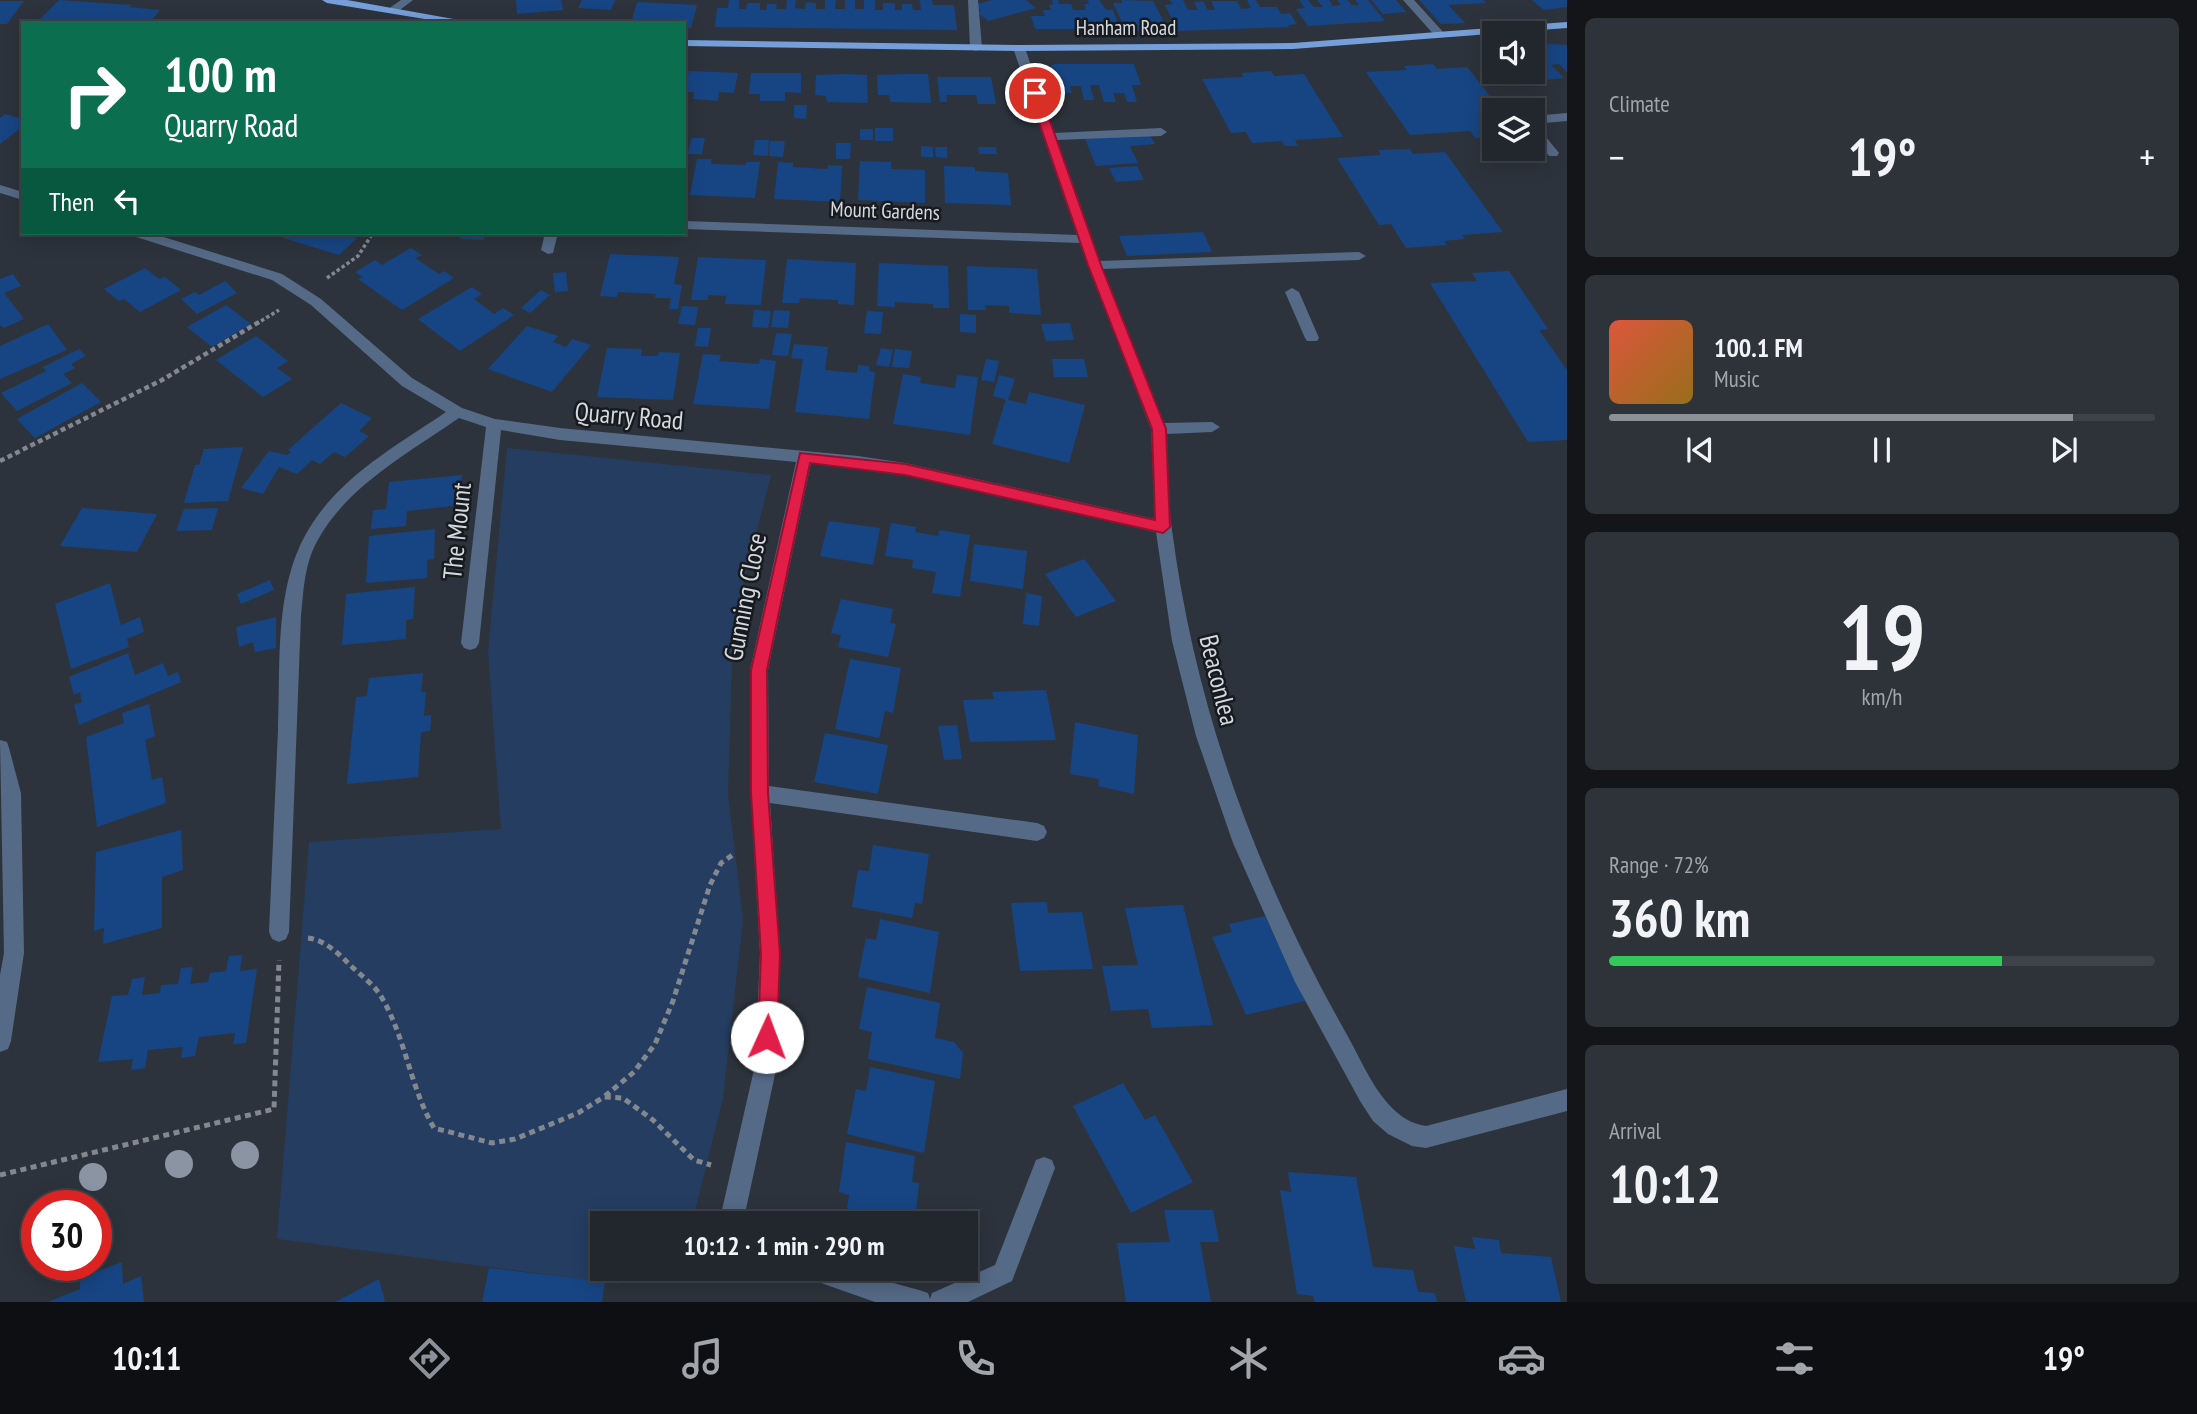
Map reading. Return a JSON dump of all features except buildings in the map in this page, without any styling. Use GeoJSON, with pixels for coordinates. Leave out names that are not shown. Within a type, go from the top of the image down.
{"type":"FeatureCollection","features":[{"type":"Feature","properties":{"kind":"main road"},"geometry":{"type":"LineString","coordinates":[[327,0],[458,21]]}},
{"type":"Feature","properties":{"kind":"main road","name":"Hanham Road"},"geometry":{"type":"LineString","coordinates":[[686,43],[976,48],[1293,46],[1567,24]]}},
{"type":"Feature","properties":{"kind":"street"},"geometry":{"type":"LineString","coordinates":[[392,11],[408,0]]}},
{"type":"Feature","properties":{"kind":"street"},"geometry":{"type":"LineString","coordinates":[[972,0],[976,48]]}},
{"type":"Feature","properties":{"kind":"street"},"geometry":{"type":"LineString","coordinates":[[1408,0],[1440,34]]}},
{"type":"Feature","properties":{"kind":"street","name":"Beaconlea"},"geometry":{"type":"LineString","coordinates":[[1019,48],[1094,265],[1159,429],[1163,527],[1181,641],[1205,736],[1243,843],[1302,975],[1381,1113],[1412,1135],[1426,1137],[1567,1100]]}},
{"type":"Feature","properties":{"kind":"street"},"geometry":{"type":"LineString","coordinates":[[1545,119],[1567,117]]}},
{"type":"Feature","properties":{"kind":"street"},"geometry":{"type":"LineString","coordinates":[[1050,137],[1161,132]]}},
{"type":"Feature","properties":{"kind":"street"},"geometry":{"type":"LineString","coordinates":[[1545,143],[1553,153]]}},
{"type":"Feature","properties":{"kind":"street"},"geometry":{"type":"LineString","coordinates":[[0,189],[21,195]]}},
{"type":"Feature","properties":{"kind":"street","name":"Mount Gardens"},"geometry":{"type":"LineString","coordinates":[[686,225],[1085,239]]}},
{"type":"Feature","properties":{"kind":"street","name":"Quarry Road"},"geometry":{"type":"LineString","coordinates":[[144,235],[277,277],[304,295],[407,382],[457,412],[494,424],[560,434],[805,457],[905,470],[1163,527]]}},
{"type":"Feature","properties":{"kind":"street"},"geometry":{"type":"LineString","coordinates":[[548,250],[551,235]]}},
{"type":"Feature","properties":{"kind":"street"},"geometry":{"type":"LineString","coordinates":[[1094,265],[1359,256]]}},
{"type":"Feature","properties":{"kind":"street"},"geometry":{"type":"LineString","coordinates":[[1292,292],[1312,338]]}},
{"type":"Feature","properties":{"kind":"street"},"geometry":{"type":"LineString","coordinates":[[279,932],[292,616],[299,565],[306,547],[324,519],[344,495],[457,412]]}},
{"type":"Feature","properties":{"kind":"street","name":"The Mount"},"geometry":{"type":"LineString","coordinates":[[470,643],[494,424]]}},
{"type":"Feature","properties":{"kind":"street"},"geometry":{"type":"LineString","coordinates":[[1159,429],[1212,428]]}},
{"type":"Feature","properties":{"kind":"street","name":"Gunning Close"},"geometry":{"type":"LineString","coordinates":[[734,1211],[766,1065],[770,954],[760,793],[759,670],[805,457]]}},
{"type":"Feature","properties":{"kind":"street"},"geometry":{"type":"LineString","coordinates":[[0,748],[12,793],[14,953],[0,1041]]}},
{"type":"Feature","properties":{"kind":"street"},"geometry":{"type":"LineString","coordinates":[[760,793],[1038,832]]}},
{"type":"Feature","properties":{"kind":"street"},"geometry":{"type":"LineString","coordinates":[[941,1302],[1004,1273],[1044,1168]]}},
{"type":"Feature","properties":{"kind":"street"},"geometry":{"type":"LineString","coordinates":[[843,1281],[919,1302]]}},
{"type":"Feature","properties":{"kind":"path"},"geometry":{"type":"LineString","coordinates":[[0,461],[162,380],[304,295],[358,256],[372,235]]}},
{"type":"Feature","properties":{"kind":"path"},"geometry":{"type":"LineString","coordinates":[[0,1175],[274,1110],[279,932],[318,939],[339,954],[381,995],[402,1040],[419,1103],[434,1128],[492,1143],[514,1139],[578,1113],[604,1097],[634,1072],[655,1044],[673,1001],[710,885],[721,863],[762,832]]}},
{"type":"Feature","properties":{"kind":"path"},"geometry":{"type":"LineString","coordinates":[[604,1097],[623,1098],[653,1120],[694,1160],[741,1175]]}},
{"type":"Feature","properties":{"kind":"shaded area"},"geometry":{"type":"Polygon","coordinates":[[[507,448],[771,475],[733,625],[728,794],[743,920],[723,1098],[695,1211],[590,1211],[590,1280],[277,1239],[309,842],[501,829],[488,652],[507,448]]]}},
{"type":"Feature","properties":{"kind":"shaded area"},"geometry":{"type":"Polygon","coordinates":[[[595,1281],[623,1281],[618,1284],[595,1281]]]}},
{"type":"Feature","properties":{"kind":"route"},"geometry":{"type":"LineString","coordinates":[[767,1037],[770,954],[760,793],[759,670],[805,457],[905,470],[1163,527],[1159,429],[1151,403],[1094,265],[1035,93]]}}]}
